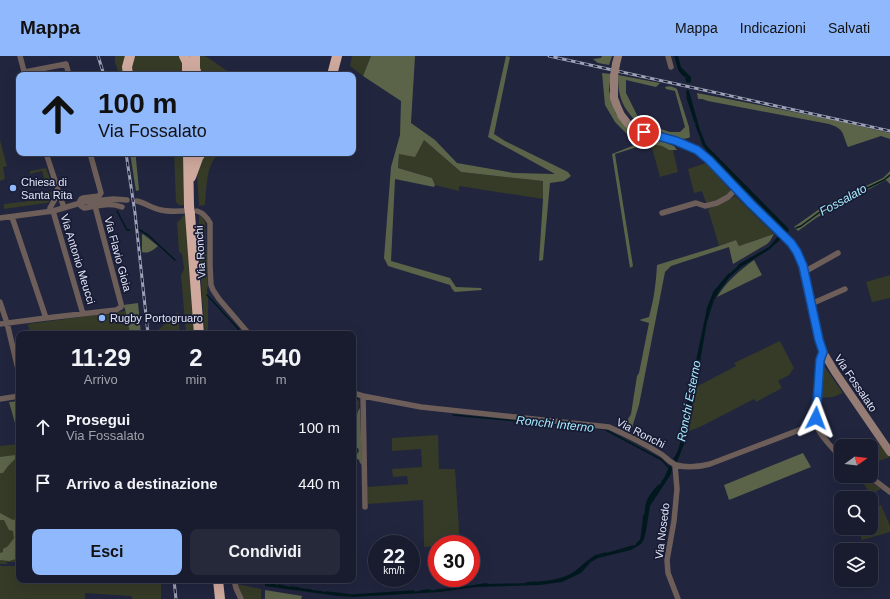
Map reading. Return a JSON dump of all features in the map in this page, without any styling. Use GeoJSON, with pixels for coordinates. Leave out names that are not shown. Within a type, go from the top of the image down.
{"type":"FeatureCollection","features":[{"type":"Feature","properties":{"kind":"highway"},"geometry":{"type":"LineString","coordinates":[[128,72],[130,56]]}},
{"type":"Feature","properties":{"kind":"highway"},"geometry":{"type":"LineString","coordinates":[[184,56],[187,62],[187,72]]}},
{"type":"Feature","properties":{"kind":"highway"},"geometry":{"type":"LineString","coordinates":[[191,72],[192,56]]}},
{"type":"Feature","properties":{"kind":"highway"},"geometry":{"type":"LineString","coordinates":[[196,56],[196,72]]}},
{"type":"Feature","properties":{"kind":"highway"},"geometry":{"type":"LineString","coordinates":[[332,72],[337,59]]}},
{"type":"Feature","properties":{"kind":"highway"},"geometry":{"type":"LineString","coordinates":[[188,156],[190,210],[199,331]]}},
{"type":"Feature","properties":{"kind":"highway"},"geometry":{"type":"LineString","coordinates":[[189,186],[200,156]]}},
{"type":"Feature","properties":{"kind":"highway"},"geometry":{"type":"LineString","coordinates":[[219,583],[220,599]]}},
{"type":"Feature","properties":{"kind":"street"},"geometry":{"type":"LineString","coordinates":[[20,56],[24,72]]}},
{"type":"Feature","properties":{"kind":"street"},"geometry":{"type":"LineString","coordinates":[[668,56],[671,67]]}},
{"type":"Feature","properties":{"kind":"street","name":"Via Fossalato"},"geometry":{"type":"LineString","coordinates":[[617,60],[614,76],[614,98],[616,106],[628,124],[636,129],[676,141],[697,150],[709,160],[791,243],[797,252],[804,272],[823,352],[834,372],[890,452]]}},
{"type":"Feature","properties":{"kind":"street"},"geometry":{"type":"LineString","coordinates":[[33,72],[66,64],[68,72]]}},
{"type":"Feature","properties":{"kind":"street"},"geometry":{"type":"LineString","coordinates":[[47,156],[64,208]]}},
{"type":"Feature","properties":{"kind":"street"},"geometry":{"type":"LineString","coordinates":[[79,203],[83,198],[100,195],[101,193],[91,156]]}},
{"type":"Feature","properties":{"kind":"street"},"geometry":{"type":"LineString","coordinates":[[662,213],[696,203],[706,206],[717,203],[728,197],[736,189]]}},
{"type":"Feature","properties":{"kind":"street"},"geometry":{"type":"LineString","coordinates":[[52,211],[50,208],[59,192]]}},
{"type":"Feature","properties":{"kind":"street"},"geometry":{"type":"LineString","coordinates":[[0,218],[52,211],[79,203],[113,199],[127,200]]}},
{"type":"Feature","properties":{"kind":"street","name":"Via Ronchi"},"geometry":{"type":"LineString","coordinates":[[137,201],[162,210],[174,212],[190,210],[204,214],[210,223],[210,266],[213,290],[246,331]]}},
{"type":"Feature","properties":{"kind":"street"},"geometry":{"type":"LineString","coordinates":[[79,203],[84,208],[110,204],[122,207]]}},
{"type":"Feature","properties":{"kind":"street","name":"Via Flavio Gioia"},"geometry":{"type":"LineString","coordinates":[[84,314],[116,310],[119,309],[121,304],[95,206]]}},
{"type":"Feature","properties":{"kind":"street","name":"Via Antonio Meucci"},"geometry":{"type":"LineString","coordinates":[[52,211],[84,314]]}},
{"type":"Feature","properties":{"kind":"street"},"geometry":{"type":"LineString","coordinates":[[12,216],[46,318]]}},
{"type":"Feature","properties":{"kind":"street"},"geometry":{"type":"LineString","coordinates":[[804,272],[838,253]]}},
{"type":"Feature","properties":{"kind":"street"},"geometry":{"type":"LineString","coordinates":[[811,304],[845,289]]}},
{"type":"Feature","properties":{"kind":"street"},"geometry":{"type":"LineString","coordinates":[[0,302],[7,323],[16,360]]}},
{"type":"Feature","properties":{"kind":"street"},"geometry":{"type":"LineString","coordinates":[[0,324],[84,314]]}},
{"type":"Feature","properties":{"kind":"street"},"geometry":{"type":"LineString","coordinates":[[823,352],[820,360],[815,424],[834,450]]}},
{"type":"Feature","properties":{"kind":"street","name":"Via Ronchi"},"geometry":{"type":"LineString","coordinates":[[356,394],[421,406],[609,427],[655,450],[675,465]]}},
{"type":"Feature","properties":{"kind":"street"},"geometry":{"type":"LineString","coordinates":[[0,399],[16,396]]}},
{"type":"Feature","properties":{"kind":"street"},"geometry":{"type":"LineString","coordinates":[[363,396],[365,507]]}},
{"type":"Feature","properties":{"kind":"street"},"geometry":{"type":"LineString","coordinates":[[675,465],[693,467],[705,465],[815,424]]}},
{"type":"Feature","properties":{"kind":"street","name":"Via Nosedo"},"geometry":{"type":"LineString","coordinates":[[675,465],[677,489],[674,521],[667,560],[668,573],[678,599]]}},
{"type":"Feature","properties":{"kind":"street"},"geometry":{"type":"LineString","coordinates":[[878,483],[890,492]]}},
{"type":"Feature","properties":{"kind":"street"},"geometry":{"type":"LineString","coordinates":[[234,583],[241,599]]}},
{"type":"Feature","properties":{"kind":"shaded area"},"geometry":{"type":"Polygon","coordinates":[[[115,56],[125,56],[124,72],[118,72],[115,56]]]}},
{"type":"Feature","properties":{"kind":"shaded area"},"geometry":{"type":"Polygon","coordinates":[[[133,56],[180,56],[183,63],[182,72],[131,72],[133,56]]]}},
{"type":"Feature","properties":{"kind":"shaded area"},"geometry":{"type":"Polygon","coordinates":[[[199,56],[204,56],[229,72],[199,72],[199,56]]]}},
{"type":"Feature","properties":{"kind":"shaded area"},"geometry":{"type":"Polygon","coordinates":[[[352,56],[371,56],[363,76],[350,66],[352,56]]]}},
{"type":"Feature","properties":{"kind":"shaded area"},"geometry":{"type":"Polygon","coordinates":[[[0,140],[7,166],[3,167],[5,179],[0,181],[0,140]]]}},
{"type":"Feature","properties":{"kind":"shaded area"},"geometry":{"type":"Polygon","coordinates":[[[424,140],[461,172],[543,181],[543,199],[459,186],[459,191],[435,185],[432,178],[398,168],[399,154],[424,140]]]}},
{"type":"Feature","properties":{"kind":"shaded area"},"geometry":{"type":"Polygon","coordinates":[[[651,144],[673,150],[678,172],[660,177],[651,144]]]}},
{"type":"Feature","properties":{"kind":"shaded area"},"geometry":{"type":"Polygon","coordinates":[[[174,156],[187,156],[188,206],[179,205],[176,202],[174,156]]]}},
{"type":"Feature","properties":{"kind":"shaded area"},"geometry":{"type":"Polygon","coordinates":[[[204,156],[217,156],[209,170],[205,205],[199,206],[197,173],[204,156]]]}},
{"type":"Feature","properties":{"kind":"shaded area"},"geometry":{"type":"Polygon","coordinates":[[[706,163],[731,191],[721,199],[706,203],[702,191],[694,193],[688,169],[706,163]]]}},
{"type":"Feature","properties":{"kind":"shaded area"},"geometry":{"type":"Polygon","coordinates":[[[46,168],[53,187],[46,186],[42,171],[30,174],[30,171],[46,168]]]}},
{"type":"Feature","properties":{"kind":"shaded area"},"geometry":{"type":"Polygon","coordinates":[[[37,192],[54,192],[54,195],[49,202],[46,203],[4,209],[4,204],[29,201],[29,198],[38,196],[37,192]]]}},
{"type":"Feature","properties":{"kind":"shaded area"},"geometry":{"type":"Polygon","coordinates":[[[735,196],[774,234],[739,246],[736,240],[719,246],[708,209],[735,196]]]}},
{"type":"Feature","properties":{"kind":"shaded area"},"geometry":{"type":"Polygon","coordinates":[[[186,214],[195,331],[186,331],[181,275],[184,269],[182,254],[179,252],[177,223],[186,214]]]}},
{"type":"Feature","properties":{"kind":"shaded area"},"geometry":{"type":"Polygon","coordinates":[[[199,215],[205,221],[208,285],[208,331],[205,331],[199,245],[199,215]]]}},
{"type":"Feature","properties":{"kind":"shaded area"},"geometry":{"type":"Polygon","coordinates":[[[890,275],[890,298],[872,302],[866,282],[890,275]]]}},
{"type":"Feature","properties":{"kind":"shaded area","name":"Rugby Portogruaro"},"geometry":{"type":"Polygon","coordinates":[[[125,311],[129,331],[29,331],[28,324],[125,311]]]}},
{"type":"Feature","properties":{"kind":"shaded area"},"geometry":{"type":"Polygon","coordinates":[[[178,312],[180,331],[157,331],[178,312]]]}},
{"type":"Feature","properties":{"kind":"shaded area"},"geometry":{"type":"Polygon","coordinates":[[[780,341],[794,368],[789,375],[778,381],[782,388],[756,402],[754,399],[702,426],[687,432],[696,387],[736,366],[734,363],[780,341]]]}},
{"type":"Feature","properties":{"kind":"shaded area"},"geometry":{"type":"Polygon","coordinates":[[[822,363],[843,393],[833,397],[821,398],[822,363]]]}},
{"type":"Feature","properties":{"kind":"shaded area"},"geometry":{"type":"Polygon","coordinates":[[[356,400],[359,401],[356,432],[356,400]]]}},
{"type":"Feature","properties":{"kind":"shaded area"},"geometry":{"type":"Polygon","coordinates":[[[438,435],[439,469],[455,469],[459,535],[428,535],[428,547],[424,547],[423,500],[368,504],[367,487],[408,484],[407,476],[393,477],[392,469],[422,467],[421,449],[392,451],[392,438],[438,435]]]}},
{"type":"Feature","properties":{"kind":"shaded area"},"geometry":{"type":"Polygon","coordinates":[[[16,444],[16,562],[6,562],[8,564],[0,564],[0,446],[16,444]]]}},
{"type":"Feature","properties":{"kind":"shaded area"},"geometry":{"type":"Polygon","coordinates":[[[880,444],[890,457],[878,461],[878,445],[880,444]]]}},
{"type":"Feature","properties":{"kind":"shaded area"},"geometry":{"type":"Polygon","coordinates":[[[863,483],[873,483],[881,489],[877,491],[869,491],[863,483]]]}},
{"type":"Feature","properties":{"kind":"shaded area"},"geometry":{"type":"Polygon","coordinates":[[[881,505],[890,526],[890,532],[862,540],[860,535],[878,535],[878,506],[881,505]]]}},
{"type":"Feature","properties":{"kind":"shaded area"},"geometry":{"type":"Polygon","coordinates":[[[0,566],[16,566],[16,583],[161,583],[161,599],[133,599],[131,596],[85,593],[85,599],[0,599],[0,566]]]}},
{"type":"Feature","properties":{"kind":"shaded area"},"geometry":{"type":"Polygon","coordinates":[[[237,584],[261,589],[261,599],[244,599],[237,584]]]}},
{"type":"Feature","properties":{"kind":"green space"},"geometry":{"type":"Polygon","coordinates":[[[371,56],[415,56],[411,123],[435,140],[457,163],[514,173],[555,174],[488,137],[506,56],[510,57],[494,134],[505,141],[568,172],[571,176],[564,181],[550,183],[543,260],[539,261],[543,181],[461,172],[424,140],[415,157],[399,154],[398,168],[432,178],[435,185],[434,187],[395,179],[391,261],[450,278],[456,287],[481,288],[482,290],[455,292],[450,285],[388,266],[384,258],[391,167],[400,135],[401,101],[363,76],[371,56]]]}},
{"type":"Feature","properties":{"kind":"green space"},"geometry":{"type":"Polygon","coordinates":[[[602,56],[612,56],[609,65],[598,63],[593,59],[601,58],[602,56]]]}},
{"type":"Feature","properties":{"kind":"green space"},"geometry":{"type":"Polygon","coordinates":[[[602,73],[611,74],[609,90],[611,99],[616,114],[624,124],[639,133],[674,146],[677,150],[669,150],[662,146],[651,144],[615,154],[633,266],[630,268],[612,154],[643,140],[627,134],[615,122],[605,105],[602,73]]]}},
{"type":"Feature","properties":{"kind":"green space"},"geometry":{"type":"Polygon","coordinates":[[[618,75],[660,83],[656,87],[626,80],[626,93],[638,117],[651,126],[670,132],[680,132],[685,127],[675,91],[666,89],[665,87],[670,86],[677,89],[689,127],[690,137],[681,139],[673,138],[650,131],[640,125],[623,104],[620,94],[618,75]]]}},
{"type":"Feature","properties":{"kind":"green space"},"geometry":{"type":"Polygon","coordinates":[[[697,93],[825,118],[890,133],[890,139],[881,136],[848,147],[844,135],[840,130],[829,124],[698,99],[697,93]]]}},
{"type":"Feature","properties":{"kind":"green space"},"geometry":{"type":"Polygon","coordinates":[[[130,156],[136,156],[139,190],[136,191],[130,156]]]}},
{"type":"Feature","properties":{"kind":"green space"},"geometry":{"type":"Polygon","coordinates":[[[890,171],[890,184],[886,180],[816,218],[798,231],[794,227],[825,205],[883,178],[890,171]]]}},
{"type":"Feature","properties":{"kind":"green space"},"geometry":{"type":"Polygon","coordinates":[[[143,234],[158,246],[149,252],[142,252],[143,234]]]}},
{"type":"Feature","properties":{"kind":"green space"},"geometry":{"type":"Polygon","coordinates":[[[774,234],[767,244],[733,264],[729,247],[671,266],[665,272],[639,405],[631,431],[623,428],[631,414],[637,376],[639,373],[649,323],[639,320],[649,317],[657,265],[736,240],[739,246],[774,234]]]}},
{"type":"Feature","properties":{"kind":"green space"},"geometry":{"type":"Polygon","coordinates":[[[754,260],[762,275],[717,297],[725,286],[743,268],[754,260]]]}},
{"type":"Feature","properties":{"kind":"green space"},"geometry":{"type":"Polygon","coordinates":[[[138,303],[141,331],[129,331],[123,305],[138,303]]]}},
{"type":"Feature","properties":{"kind":"green space"},"geometry":{"type":"Polygon","coordinates":[[[16,401],[16,426],[9,402],[16,401]]]}},
{"type":"Feature","properties":{"kind":"green space"},"geometry":{"type":"Polygon","coordinates":[[[360,408],[362,465],[356,458],[356,454],[359,451],[356,447],[356,422],[360,408]]]}},
{"type":"Feature","properties":{"kind":"green space"},"geometry":{"type":"Polygon","coordinates":[[[803,453],[811,467],[729,500],[724,485],[803,453]]]}},
{"type":"Feature","properties":{"kind":"green space"},"geometry":{"type":"Polygon","coordinates":[[[16,455],[16,460],[15,459],[8,466],[3,473],[0,473],[0,457],[16,455]]]}},
{"type":"Feature","properties":{"kind":"green space"},"geometry":{"type":"Polygon","coordinates":[[[0,513],[13,520],[16,519],[16,559],[9,561],[0,560],[0,553],[3,552],[3,549],[8,546],[14,538],[13,531],[9,530],[4,520],[0,520],[0,513]]]}},
{"type":"Feature","properties":{"kind":"green space"},"geometry":{"type":"Polygon","coordinates":[[[265,590],[302,596],[301,599],[265,599],[265,590]]]}},
{"type":"Feature","properties":{"kind":"water"},"geometry":{"type":"Polygon","coordinates":[[[675,56],[678,56],[681,67],[691,77],[690,83],[687,82],[686,77],[680,71],[675,56]]]}},
{"type":"Feature","properties":{"kind":"water"},"geometry":{"type":"Polygon","coordinates":[[[687,89],[689,91],[700,130],[706,145],[788,228],[789,230],[786,234],[783,228],[708,153],[702,144],[686,93],[687,89]]]}},
{"type":"Feature","properties":{"kind":"water"},"geometry":{"type":"Polygon","coordinates":[[[780,234],[783,237],[770,249],[741,267],[729,278],[714,300],[707,322],[688,428],[677,462],[673,459],[680,443],[707,308],[714,292],[729,274],[739,265],[768,248],[780,234]]]}},
{"type":"Feature","properties":{"kind":"water"},"geometry":{"type":"Polygon","coordinates":[[[670,466],[672,468],[671,474],[650,506],[646,531],[641,544],[631,550],[598,558],[591,562],[581,573],[562,582],[540,585],[480,587],[480,584],[486,583],[529,583],[559,579],[572,574],[595,556],[626,549],[637,544],[641,538],[647,500],[663,481],[670,466]]]}},
{"type":"Feature","properties":{"kind":"water"},"geometry":{"type":"Polygon","coordinates":[[[265,583],[352,595],[441,590],[460,587],[475,587],[440,592],[353,597],[265,586],[265,583]]]}},
{"type":"Feature","properties":{"kind":"waterway","name":"Ronchi Esterno"},"geometry":{"type":"LineString","coordinates":[[675,56],[679,70],[684,76]]}},
{"type":"Feature","properties":{"kind":"waterway","name":"Ronchi Esterno"},"geometry":{"type":"LineString","coordinates":[[686,78],[687,82]]}},
{"type":"Feature","properties":{"kind":"waterway","name":"Ronchi Esterno"},"geometry":{"type":"LineString","coordinates":[[687,97],[695,122]]}},
{"type":"Feature","properties":{"kind":"waterway","name":"Ronchi Esterno"},"geometry":{"type":"LineString","coordinates":[[696,125],[699,133]]}},
{"type":"Feature","properties":{"kind":"waterway","name":"Fossalato"},"geometry":{"type":"LineString","coordinates":[[796,228],[824,209],[884,180],[890,175]]}},
{"type":"Feature","properties":{"kind":"waterway","name":"Ronchi Interno"},"geometry":{"type":"LineString","coordinates":[[117,211],[127,230],[130,230]]}},
{"type":"Feature","properties":{"kind":"waterway","name":"Ronchi Interno"},"geometry":{"type":"LineString","coordinates":[[138,229],[148,235],[175,260]]}},
{"type":"Feature","properties":{"kind":"waterway","name":"Ronchi Esterno"},"geometry":{"type":"LineString","coordinates":[[739,265],[767,249]]}},
{"type":"Feature","properties":{"kind":"waterway","name":"Ronchi Esterno"},"geometry":{"type":"LineString","coordinates":[[707,310],[714,292],[729,274]]}},
{"type":"Feature","properties":{"kind":"waterway","name":"Ronchi Interno"},"geometry":{"type":"LineString","coordinates":[[207,295],[240,331]]}},
{"type":"Feature","properties":{"kind":"waterway","name":"Ronchi Interno"},"geometry":{"type":"LineString","coordinates":[[453,415],[604,429],[662,460],[669,468]]}},
{"type":"Feature","properties":{"kind":"waterway","name":"Ronchi Esterno"},"geometry":{"type":"LineString","coordinates":[[662,482],[671,464]]}},
{"type":"Feature","properties":{"kind":"waterway","name":"Ronchi Esterno"},"geometry":{"type":"LineString","coordinates":[[646,507],[649,498],[659,485]]}},
{"type":"Feature","properties":{"kind":"waterway","name":"Ronchi Esterno"},"geometry":{"type":"LineString","coordinates":[[637,543],[641,540],[644,515]]}},
{"type":"Feature","properties":{"kind":"waterway","name":"Ronchi Esterno"},"geometry":{"type":"LineString","coordinates":[[609,553],[633,546]]}},
{"type":"Feature","properties":{"kind":"waterway","name":"Ronchi Esterno"},"geometry":{"type":"LineString","coordinates":[[591,559],[595,556],[606,553]]}},
{"type":"Feature","properties":{"kind":"waterway","name":"Ronchi Esterno"},"geometry":{"type":"LineString","coordinates":[[526,583],[560,579],[575,572],[588,561]]}},
{"type":"Feature","properties":{"kind":"waterway","name":"Ronchi Esterno"},"geometry":{"type":"LineString","coordinates":[[265,583],[275,585]]}},
{"type":"Feature","properties":{"kind":"waterway","name":"Ronchi Esterno"},"geometry":{"type":"LineString","coordinates":[[279,585],[287,587]]}},
{"type":"Feature","properties":{"kind":"waterway","name":"Ronchi Esterno"},"geometry":{"type":"LineString","coordinates":[[291,587],[299,588]]}},
{"type":"Feature","properties":{"kind":"waterway","name":"Ronchi Esterno"},"geometry":{"type":"LineString","coordinates":[[302,589],[311,590]]}},
{"type":"Feature","properties":{"kind":"waterway","name":"Ronchi Esterno"},"geometry":{"type":"LineString","coordinates":[[436,590],[450,589]]}},
{"type":"Feature","properties":{"kind":"waterway","name":"Ronchi Esterno"},"geometry":{"type":"LineString","coordinates":[[420,591],[430,590]]}},
{"type":"Feature","properties":{"kind":"waterway","name":"Ronchi Esterno"},"geometry":{"type":"LineString","coordinates":[[314,591],[322,592]]}},
{"type":"Feature","properties":{"kind":"waterway","name":"Ronchi Esterno"},"geometry":{"type":"LineString","coordinates":[[326,592],[352,595],[414,591]]}},
{"type":"Feature","properties":{"kind":"railway"},"geometry":{"type":"LineString","coordinates":[[98,56],[103,72]]}},
{"type":"Feature","properties":{"kind":"railway"},"geometry":{"type":"LineString","coordinates":[[549,56],[890,131]]}},
{"type":"Feature","properties":{"kind":"railway"},"geometry":{"type":"LineString","coordinates":[[126,156],[135,213],[148,331]]}},
{"type":"Feature","properties":{"kind":"railway"},"geometry":{"type":"LineString","coordinates":[[174,583],[176,599]]}},
{"type":"Feature","properties":{"kind":"place","name":"Chiesa di Santa Rita"},"geometry":{"type":"Point","coordinates":[13,188]}},
{"type":"Feature","properties":{"kind":"place","name":"Rugby Portogruaro"},"geometry":{"type":"Point","coordinates":[102,318]}},
{"type":"Feature","properties":{"kind":"route"},"geometry":{"type":"LineString","coordinates":[[644,132],[676,141],[697,150],[709,160],[791,243],[797,252],[803,266],[823,352],[820,356],[816,418]]}}]}
